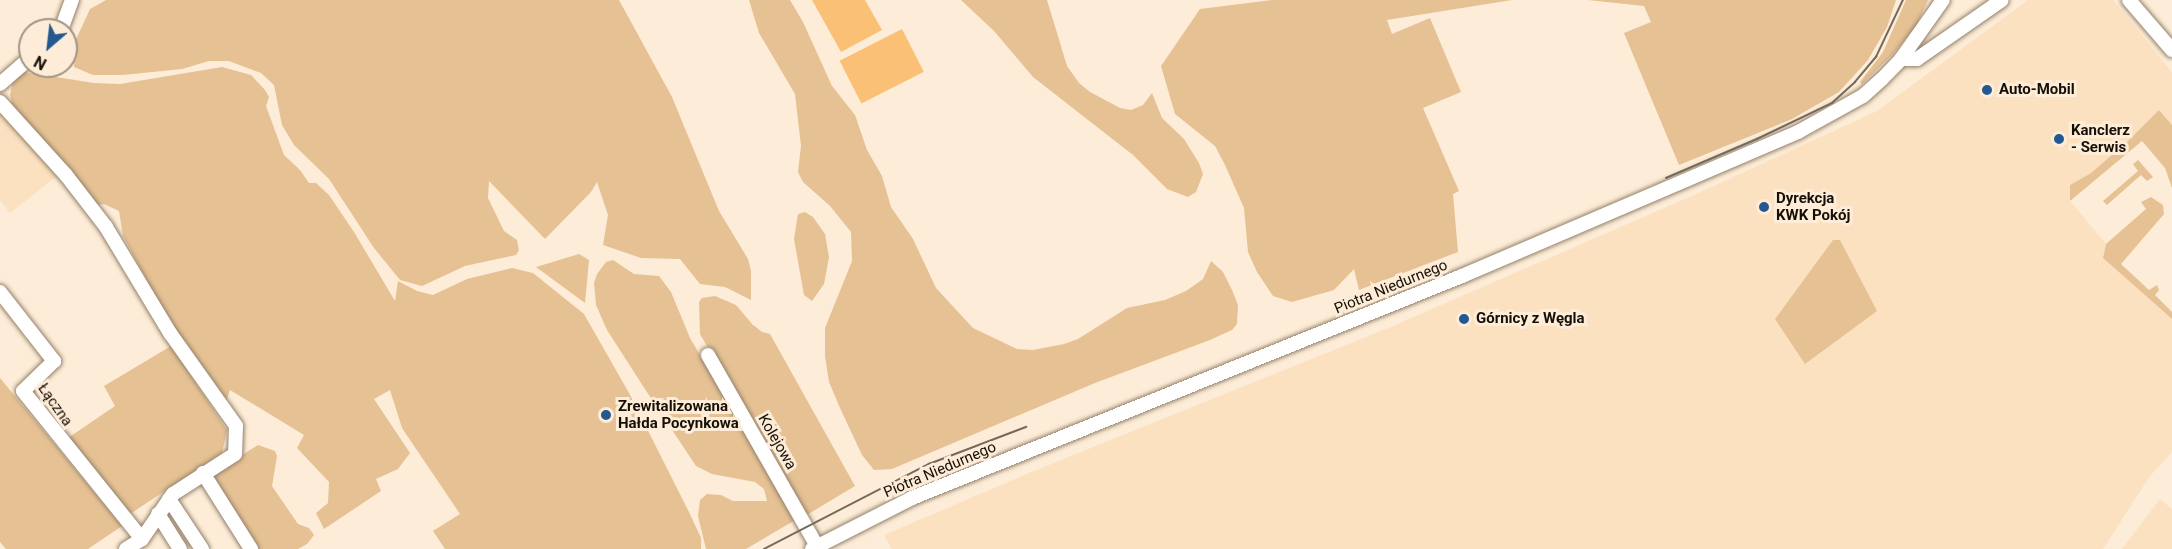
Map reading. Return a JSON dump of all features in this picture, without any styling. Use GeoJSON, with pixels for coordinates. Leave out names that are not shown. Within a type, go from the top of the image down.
{"type":"FeatureCollection","features":[{"type":"Feature","properties":{"kind":"street"},"geometry":{"type":"LineString","coordinates":[[65,18],[72,0]]}},
{"type":"Feature","properties":{"kind":"street","name":"Piotra Niedurnego"},"geometry":{"type":"LineString","coordinates":[[814,548],[912,498],[1462,276],[1798,132],[1863,96],[1901,59],[1943,0]]}},
{"type":"Feature","properties":{"kind":"street"},"geometry":{"type":"LineString","coordinates":[[1901,59],[1917,59],[2002,0]]}},
{"type":"Feature","properties":{"kind":"street"},"geometry":{"type":"LineString","coordinates":[[2129,0],[2172,50]]}},
{"type":"Feature","properties":{"kind":"street"},"geometry":{"type":"LineString","coordinates":[[0,84],[18,68]]}},
{"type":"Feature","properties":{"kind":"street"},"geometry":{"type":"LineString","coordinates":[[0,102],[66,176],[106,227],[170,333],[236,426],[235,454],[202,473],[169,499],[141,539],[126,549]]}},
{"type":"Feature","properties":{"kind":"street","name":"Łączna"},"geometry":{"type":"LineString","coordinates":[[0,292],[54,361],[22,391],[141,539]]}},
{"type":"Feature","properties":{"kind":"street","name":"Kolejowa"},"geometry":{"type":"LineString","coordinates":[[708,354],[814,548]]}},
{"type":"Feature","properties":{"kind":"street"},"geometry":{"type":"LineString","coordinates":[[202,473],[251,549]]}},
{"type":"Feature","properties":{"kind":"street"},"geometry":{"type":"LineString","coordinates":[[169,499],[202,549]]}},
{"type":"Feature","properties":{"kind":"street"},"geometry":{"type":"LineString","coordinates":[[158,514],[180,549]]}},
{"type":"Feature","properties":{"kind":"shaded area"},"geometry":{"type":"Polygon","coordinates":[[[106,0],[619,0],[672,97],[719,211],[748,259],[751,271],[751,300],[725,287],[700,284],[680,259],[641,258],[603,245],[608,215],[597,182],[591,192],[545,239],[489,181],[488,198],[504,231],[517,240],[519,250],[516,255],[465,266],[422,286],[400,280],[374,248],[329,179],[294,145],[282,125],[274,85],[261,73],[229,61],[209,61],[182,69],[123,75],[93,75],[78,69],[78,35],[90,9],[106,0]]]}},
{"type":"Feature","properties":{"kind":"shaded area"},"geometry":{"type":"Polygon","coordinates":[[[749,0],[790,0],[803,22],[832,86],[855,115],[867,150],[882,176],[891,207],[913,239],[936,288],[973,328],[1017,349],[1033,350],[1064,344],[1078,339],[1127,308],[1165,300],[1186,291],[1203,279],[1211,261],[1223,272],[1232,290],[1238,305],[1237,324],[1232,330],[1210,340],[1095,383],[892,469],[874,470],[862,455],[840,408],[829,382],[825,356],[825,328],[852,261],[851,232],[830,206],[803,182],[798,172],[801,146],[795,94],[759,33],[749,0]]]}},
{"type":"Feature","properties":{"kind":"shaded area"},"geometry":{"type":"Polygon","coordinates":[[[812,0],[865,0],[882,30],[841,52],[812,0]]]}},
{"type":"Feature","properties":{"kind":"shaded area"},"geometry":{"type":"Polygon","coordinates":[[[961,0],[1047,0],[1067,66],[1079,83],[1090,92],[1120,108],[1131,110],[1143,105],[1152,93],[1162,118],[1184,139],[1199,163],[1203,174],[1196,192],[1188,197],[1167,189],[1133,155],[1033,77],[994,31],[961,0]]]}},
{"type":"Feature","properties":{"kind":"shaded area"},"geometry":{"type":"Polygon","coordinates":[[[1272,0],[1512,0],[1387,20],[1392,34],[1430,18],[1461,92],[1423,108],[1459,191],[1453,194],[1458,252],[1359,290],[1354,269],[1334,290],[1292,302],[1273,296],[1257,272],[1248,252],[1244,208],[1225,165],[1215,146],[1175,114],[1161,66],[1200,9],[1272,0]]]}},
{"type":"Feature","properties":{"kind":"shaded area"},"geometry":{"type":"Polygon","coordinates":[[[1588,0],[1896,0],[1887,27],[1868,60],[1839,92],[1792,119],[1679,165],[1624,33],[1651,22],[1644,6],[1588,0]]]}},
{"type":"Feature","properties":{"kind":"shaded area"},"geometry":{"type":"Polygon","coordinates":[[[1906,0],[1928,0],[1916,26],[1893,54],[1862,84],[1860,82],[1883,52],[1906,0]]]}},
{"type":"Feature","properties":{"kind":"shaded area"},"geometry":{"type":"Polygon","coordinates":[[[2028,0],[2113,0],[2172,72],[2172,125],[2159,110],[2091,173],[2070,185],[2070,201],[2106,244],[2103,258],[2172,319],[2172,452],[2150,476],[2103,549],[892,549],[884,535],[1029,473],[1393,326],[1694,195],[1877,111],[2028,0]]]}},
{"type":"Feature","properties":{"kind":"shaded area"},"geometry":{"type":"Polygon","coordinates":[[[902,29],[924,72],[861,104],[840,61],[902,29]]]}},
{"type":"Feature","properties":{"kind":"shaded area"},"geometry":{"type":"Polygon","coordinates":[[[222,67],[251,75],[269,97],[266,106],[284,155],[300,170],[309,183],[316,183],[329,195],[395,301],[398,281],[417,291],[433,295],[467,279],[512,268],[533,273],[584,314],[629,393],[689,512],[701,538],[701,549],[445,549],[433,531],[460,514],[402,428],[390,390],[374,399],[410,453],[398,469],[376,479],[381,491],[324,529],[316,513],[328,503],[329,482],[297,448],[304,435],[230,390],[225,405],[173,330],[123,236],[119,211],[104,204],[97,205],[12,104],[10,95],[13,81],[18,77],[62,78],[120,84],[222,67]]]}},
{"type":"Feature","properties":{"kind":"shaded area"},"geometry":{"type":"Polygon","coordinates":[[[0,108],[57,176],[10,213],[0,200],[0,108]]]}},
{"type":"Feature","properties":{"kind":"shaded area"},"geometry":{"type":"Polygon","coordinates":[[[2159,110],[2172,125],[2172,188],[2165,168],[2142,141],[2070,201],[2070,185],[2091,173],[2159,110]]]}},
{"type":"Feature","properties":{"kind":"shaded area"},"geometry":{"type":"Polygon","coordinates":[[[2138,160],[2153,177],[2147,181],[2141,175],[2107,205],[2103,201],[2138,171],[2133,164],[2138,160]]]}},
{"type":"Feature","properties":{"kind":"shaded area"},"geometry":{"type":"Polygon","coordinates":[[[2151,197],[2163,205],[2164,214],[2121,264],[2149,290],[2157,285],[2159,290],[2155,295],[2172,312],[2172,319],[2103,258],[2106,244],[2146,209],[2141,202],[2151,197]]]}},
{"type":"Feature","properties":{"kind":"shaded area"},"geometry":{"type":"Polygon","coordinates":[[[805,212],[813,217],[825,234],[829,257],[824,284],[812,301],[804,295],[794,239],[798,214],[805,212]]]}},
{"type":"Feature","properties":{"kind":"shaded area"},"geometry":{"type":"Polygon","coordinates":[[[1833,240],[1840,240],[1877,311],[1805,364],[1775,319],[1833,240]]]}},
{"type":"Feature","properties":{"kind":"shaded area"},"geometry":{"type":"Polygon","coordinates":[[[579,254],[589,260],[585,303],[536,267],[579,254]]]}},
{"type":"Feature","properties":{"kind":"shaded area"},"geometry":{"type":"Polygon","coordinates":[[[613,260],[634,274],[659,276],[671,292],[690,338],[797,519],[746,549],[706,549],[698,516],[700,500],[707,494],[721,495],[733,501],[767,501],[764,489],[755,482],[712,474],[696,466],[643,386],[607,330],[596,305],[594,283],[597,274],[606,262],[613,260]]]}},
{"type":"Feature","properties":{"kind":"shaded area"},"geometry":{"type":"Polygon","coordinates":[[[715,296],[736,305],[752,324],[762,332],[770,334],[855,486],[805,516],[700,334],[699,302],[702,298],[715,296]]]}},
{"type":"Feature","properties":{"kind":"shaded area"},"geometry":{"type":"Polygon","coordinates":[[[171,346],[227,430],[222,453],[127,516],[65,440],[115,406],[104,386],[171,346]]]}},
{"type":"Feature","properties":{"kind":"shaded area"},"geometry":{"type":"Polygon","coordinates":[[[0,378],[122,526],[88,549],[6,549],[0,542],[0,378]]]}},
{"type":"Feature","properties":{"kind":"shaded area"},"geometry":{"type":"Polygon","coordinates":[[[258,445],[275,451],[277,456],[272,486],[298,524],[309,528],[314,535],[307,544],[298,549],[259,549],[217,485],[215,475],[218,470],[258,445]]]}},
{"type":"Feature","properties":{"kind":"shaded area"},"geometry":{"type":"Polygon","coordinates":[[[2160,499],[2172,509],[2172,549],[2122,549],[2160,499]]]}},
{"type":"Feature","properties":{"kind":"tram line"},"geometry":{"type":"LineString","coordinates":[[1666,178],[1757,139],[1832,103],[1855,82],[1876,57],[1903,0]]}},
{"type":"Feature","properties":{"kind":"tram line"},"geometry":{"type":"LineString","coordinates":[[764,549],[929,464],[1026,427]]}},
{"type":"Feature","properties":{"kind":"place","name":"Auto-Mobil"},"geometry":{"type":"Point","coordinates":[1987,90]}},
{"type":"Feature","properties":{"kind":"place","name":"Kanclerz - Serwis"},"geometry":{"type":"Point","coordinates":[2059,139]}},
{"type":"Feature","properties":{"kind":"place","name":"Dyrekcja KWK Pokój"},"geometry":{"type":"Point","coordinates":[1764,207]}},
{"type":"Feature","properties":{"kind":"place","name":"Górnicy z Węgla"},"geometry":{"type":"Point","coordinates":[1464,319]}},
{"type":"Feature","properties":{"kind":"place","name":"Zrewitalizowana Hałda Pocynkowa"},"geometry":{"type":"Point","coordinates":[606,415]}}]}
